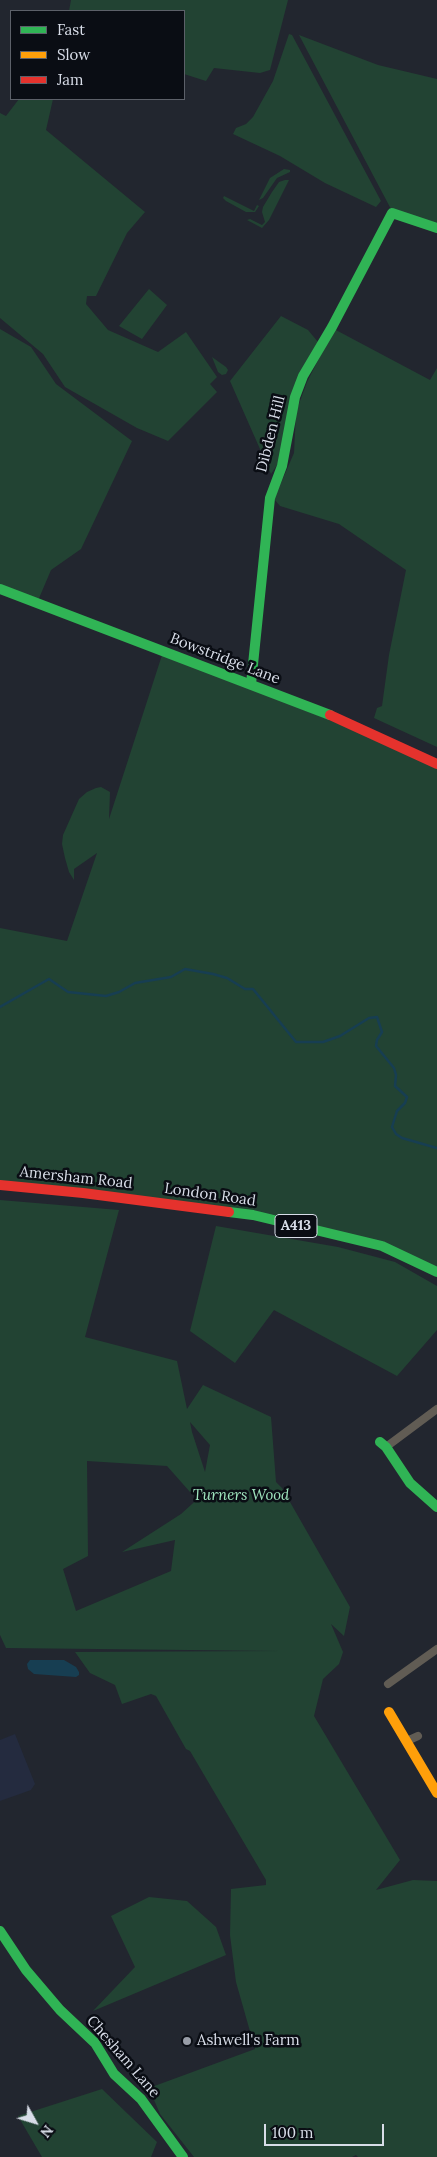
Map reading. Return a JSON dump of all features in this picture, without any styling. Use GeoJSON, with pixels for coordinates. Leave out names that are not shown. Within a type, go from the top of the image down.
{"type":"FeatureCollection","features":[{"type":"Feature","properties":{"kind":"main road","name":"Dibden Hill"},"geometry":{"type":"LineString","coordinates":[[250,684],[270,498],[282,466],[295,398],[303,376],[332,327],[392,213],[437,228]]}},
{"type":"Feature","properties":{"kind":"main road","name":"Bowstridge Lane"},"geometry":{"type":"LineString","coordinates":[[0,589],[335,717],[437,764]]}},
{"type":"Feature","properties":{"kind":"main road","name":"Amersham Road"},"geometry":{"type":"LineString","coordinates":[[0,1185],[150,1201]]}},
{"type":"Feature","properties":{"kind":"main road","name":"London Road"},"geometry":{"type":"LineString","coordinates":[[150,1201],[253,1215],[382,1246],[437,1272]]}},
{"type":"Feature","properties":{"kind":"main road"},"geometry":{"type":"LineString","coordinates":[[383,1444],[410,1483],[437,1507]]}},
{"type":"Feature","properties":{"kind":"main road"},"geometry":{"type":"LineString","coordinates":[[389,1712],[437,1793]]}},
{"type":"Feature","properties":{"kind":"main road","name":"Chesham Lane"},"geometry":{"type":"LineString","coordinates":[[0,1932],[26,1970],[60,2010],[95,2043],[114,2074],[141,2100],[183,2157]]}},
{"type":"Feature","properties":{"kind":"street"},"geometry":{"type":"LineString","coordinates":[[383,1444],[437,1409]]}},
{"type":"Feature","properties":{"kind":"street"},"geometry":{"type":"LineString","coordinates":[[400,1687],[390,1682],[437,1649]]}},
{"type":"Feature","properties":{"kind":"street"},"geometry":{"type":"LineString","coordinates":[[407,1741],[418,1736]]}},
{"type":"Feature","properties":{"kind":"shaded area"},"geometry":{"type":"Polygon","coordinates":[[[30,1660],[64,1660],[76,1667],[79,1675],[76,1677],[34,1674],[28,1669],[27,1664],[30,1660]]]}},
{"type":"Feature","properties":{"kind":"shaded area"},"geometry":{"type":"Polygon","coordinates":[[[15,1734],[35,1784],[31,1790],[0,1801],[0,1740],[15,1734]]]}},
{"type":"Feature","properties":{"kind":"green space"},"geometry":{"type":"Polygon","coordinates":[[[71,0],[288,0],[270,70],[260,73],[214,68],[206,81],[185,74],[185,10],[69,10],[71,0]]]}},
{"type":"Feature","properties":{"kind":"green space"},"geometry":{"type":"Polygon","coordinates":[[[289,34],[292,35],[381,201],[376,207],[325,183],[280,156],[233,134],[236,128],[246,124],[253,117],[273,81],[289,34]]]}},
{"type":"Feature","properties":{"kind":"green space"},"geometry":{"type":"Polygon","coordinates":[[[299,35],[378,65],[437,79],[437,224],[392,211],[299,35]]]}},
{"type":"Feature","properties":{"kind":"green space"},"geometry":{"type":"Polygon","coordinates":[[[18,100],[53,100],[46,130],[145,212],[127,233],[96,296],[87,296],[86,304],[108,330],[158,352],[186,332],[217,377],[210,384],[217,392],[168,441],[137,428],[65,387],[43,354],[0,318],[0,113],[6,116],[18,100]]]}},
{"type":"Feature","properties":{"kind":"green space"},"geometry":{"type":"Polygon","coordinates":[[[284,169],[290,170],[290,172],[277,178],[263,198],[259,200],[270,178],[284,169]]]}},
{"type":"Feature","properties":{"kind":"green space"},"geometry":{"type":"Polygon","coordinates":[[[289,180],[269,220],[262,228],[247,220],[250,219],[262,225],[265,222],[262,212],[263,207],[279,182],[289,180]]]}},
{"type":"Feature","properties":{"kind":"green space"},"geometry":{"type":"Polygon","coordinates":[[[224,196],[254,211],[257,205],[259,206],[255,212],[246,212],[226,201],[223,198],[224,196]]]}},
{"type":"Feature","properties":{"kind":"green space"},"geometry":{"type":"Polygon","coordinates":[[[149,289],[167,305],[142,339],[119,326],[149,289]]]}},
{"type":"Feature","properties":{"kind":"green space"},"geometry":{"type":"Polygon","coordinates":[[[281,316],[308,330],[318,342],[299,380],[281,459],[271,474],[230,381],[281,316]]]}},
{"type":"Feature","properties":{"kind":"green space"},"geometry":{"type":"Polygon","coordinates":[[[0,329],[31,347],[56,384],[132,441],[81,549],[51,570],[37,603],[0,589],[0,329]]]}},
{"type":"Feature","properties":{"kind":"green space"},"geometry":{"type":"Polygon","coordinates":[[[334,329],[430,380],[437,368],[437,747],[374,718],[377,708],[382,706],[389,655],[406,570],[339,524],[280,506],[274,499],[294,453],[296,412],[307,382],[334,329]]]}},
{"type":"Feature","properties":{"kind":"green space"},"geometry":{"type":"Polygon","coordinates":[[[212,357],[226,367],[228,370],[226,374],[222,375],[218,372],[212,357]]]}},
{"type":"Feature","properties":{"kind":"green space"},"geometry":{"type":"Polygon","coordinates":[[[163,652],[437,764],[437,1269],[382,1246],[238,1213],[0,1185],[0,928],[67,941],[97,853],[74,869],[74,880],[69,872],[65,858],[62,844],[63,835],[79,799],[87,792],[96,788],[101,787],[110,792],[109,819],[163,652]]]}},
{"type":"Feature","properties":{"kind":"green space","name":"Turners Wood"},"geometry":{"type":"Polygon","coordinates":[[[0,1200],[119,1210],[85,1337],[177,1361],[187,1409],[203,1385],[271,1417],[276,1482],[282,1488],[350,1607],[344,1636],[331,1624],[343,1652],[339,1664],[323,1679],[314,1716],[400,1860],[376,1890],[413,1880],[437,1881],[437,2157],[358,2157],[356,2155],[352,2157],[194,2157],[160,2114],[149,2088],[255,2049],[236,1982],[230,1935],[231,1889],[266,1885],[266,1880],[156,1696],[151,1694],[122,1704],[115,1685],[90,1673],[75,1652],[278,1651],[6,1648],[0,1635],[0,1200]],[[190,1422],[192,1432],[205,1472],[210,1445],[190,1422]],[[87,1461],[88,1556],[63,1569],[76,1611],[171,1571],[175,1540],[122,1552],[181,1514],[202,1495],[203,1487],[190,1492],[167,1466],[87,1461]]]}},
{"type":"Feature","properties":{"kind":"green space"},"geometry":{"type":"Polygon","coordinates":[[[216,1226],[338,1247],[395,1262],[437,1286],[437,1330],[397,1376],[274,1310],[235,1363],[190,1331],[216,1226]]]}},
{"type":"Feature","properties":{"kind":"green space"},"geometry":{"type":"Polygon","coordinates":[[[149,1897],[187,1901],[216,1927],[226,1955],[93,2011],[135,1967],[111,1916],[149,1897]]]}},
{"type":"Feature","properties":{"kind":"green space"},"geometry":{"type":"Polygon","coordinates":[[[102,2089],[157,2142],[151,2157],[42,2157],[18,2116],[102,2089]]]}},
{"type":"Feature","properties":{"kind":"waterway"},"geometry":{"type":"LineString","coordinates":[[0,1007],[49,979],[68,992],[106,996],[119,992],[135,983],[171,977],[185,969],[227,978],[245,989],[253,989],[296,1042],[323,1042],[340,1036],[369,1018],[377,1017],[382,1032],[376,1046],[394,1068],[396,1075],[395,1086],[407,1097],[405,1103],[397,1111],[392,1127],[396,1134],[402,1138],[437,1148]]}},
{"type":"Feature","properties":{"kind":"traffic: fast"},"geometry":{"type":"LineString","coordinates":[[251,684],[270,498],[282,466],[295,397],[303,376],[332,327],[392,213],[437,228]]}},
{"type":"Feature","properties":{"kind":"traffic: fast"},"geometry":{"type":"LineString","coordinates":[[0,589],[330,715]]}},
{"type":"Feature","properties":{"kind":"traffic: fast"},"geometry":{"type":"LineString","coordinates":[[229,1212],[253,1215],[382,1246],[437,1272]]}},
{"type":"Feature","properties":{"kind":"traffic: fast"},"geometry":{"type":"LineString","coordinates":[[380,1442],[386,1447],[410,1483],[437,1507]]}},
{"type":"Feature","properties":{"kind":"traffic: fast"},"geometry":{"type":"LineString","coordinates":[[0,1931],[26,1970],[60,2010],[95,2043],[114,2074],[141,2099],[183,2157]]}},
{"type":"Feature","properties":{"kind":"traffic: slow"},"geometry":{"type":"LineString","coordinates":[[389,1712],[437,1793]]}},
{"type":"Feature","properties":{"kind":"traffic: jam"},"geometry":{"type":"LineString","coordinates":[[330,715],[437,764]]}},
{"type":"Feature","properties":{"kind":"traffic: jam"},"geometry":{"type":"LineString","coordinates":[[0,1185],[83,1193],[229,1212]]}},
{"type":"Feature","properties":{"kind":"place","name":"Ashwell's Farm"},"geometry":{"type":"Point","coordinates":[187,2041]}}]}
